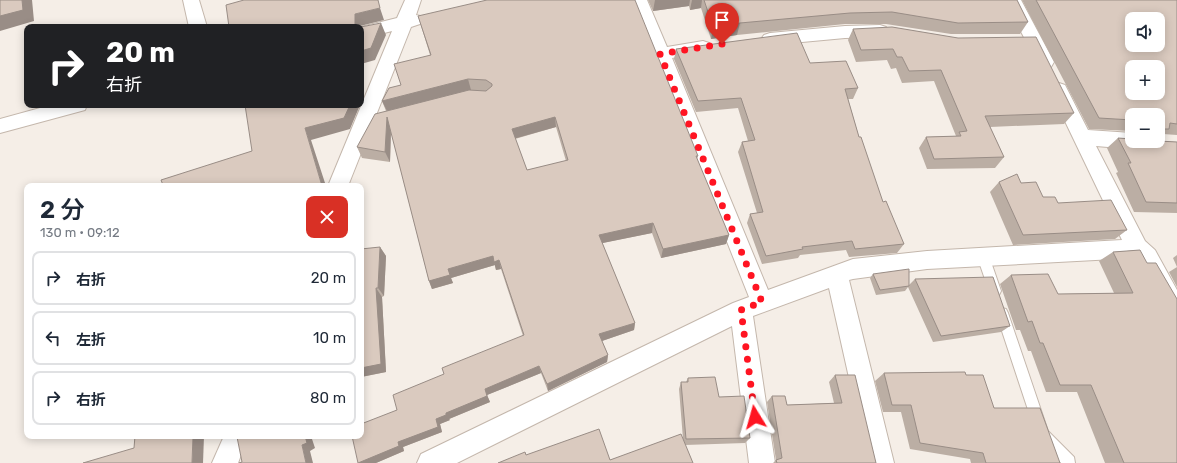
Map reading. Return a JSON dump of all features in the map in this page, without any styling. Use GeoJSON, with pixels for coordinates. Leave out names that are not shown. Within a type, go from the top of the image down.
{"type":"FeatureCollection","features":[{"type":"Feature","properties":{"kind":"street"},"geometry":{"type":"LineString","coordinates":[[191,0],[197,24]]}},
{"type":"Feature","properties":{"kind":"street"},"geometry":{"type":"LineString","coordinates":[[340,183],[371,121],[404,22],[413,0]]}},
{"type":"Feature","properties":{"kind":"street"},"geometry":{"type":"LineString","coordinates":[[639,0],[751,306],[762,463]]}},
{"type":"Feature","properties":{"kind":"street"},"geometry":{"type":"LineString","coordinates":[[1013,0],[1026,41],[1083,137],[1137,248],[1147,257],[1177,309]]}},
{"type":"Feature","properties":{"kind":"street"},"geometry":{"type":"LineString","coordinates":[[364,32],[426,17]]}},
{"type":"Feature","properties":{"kind":"street"},"geometry":{"type":"LineString","coordinates":[[752,41],[845,32],[893,32]]}},
{"type":"Feature","properties":{"kind":"street"},"geometry":{"type":"LineString","coordinates":[[660,54],[722,44]]}},
{"type":"Feature","properties":{"kind":"street"},"geometry":{"type":"LineString","coordinates":[[0,126],[67,108]]}},
{"type":"Feature","properties":{"kind":"street"},"geometry":{"type":"LineString","coordinates":[[1083,137],[1125,140]]}},
{"type":"Feature","properties":{"kind":"street"},"geometry":{"type":"LineString","coordinates":[[430,463],[751,306],[853,269],[927,260],[1137,248]]}},
{"type":"Feature","properties":{"kind":"street"},"geometry":{"type":"LineString","coordinates":[[837,275],[881,463]]}},
{"type":"Feature","properties":{"kind":"street"},"geometry":{"type":"LineString","coordinates":[[224,463],[235,439]]}},
{"type":"Feature","properties":{"kind":"lane"},"geometry":{"type":"LineString","coordinates":[[983,256],[1043,435],[1069,462]]}},
{"type":"Feature","properties":{"kind":"building"},"geometry":{"type":"Polygon","coordinates":[[[0,0],[22,0],[23,10],[0,16],[0,0]]]}},
{"type":"Feature","properties":{"kind":"building"},"geometry":{"type":"Polygon","coordinates":[[[244,0],[378,0],[380,8],[355,14],[355,24],[229,24],[226,5],[244,0]]]}},
{"type":"Feature","properties":{"kind":"building"},"geometry":{"type":"Polygon","coordinates":[[[487,0],[635,0],[698,156],[696,156],[729,235],[663,249],[653,223],[599,235],[635,323],[599,334],[608,355],[547,384],[539,366],[485,389],[487,396],[446,413],[446,415],[436,419],[438,427],[398,442],[399,446],[358,463],[353,439],[364,439],[364,423],[397,410],[393,395],[444,374],[442,368],[524,335],[499,260],[494,262],[493,256],[448,269],[450,275],[429,281],[387,117],[385,152],[357,147],[375,114],[469,90],[486,91],[492,86],[492,84],[486,80],[468,79],[382,101],[389,88],[401,85],[394,64],[431,55],[418,16],[487,0]],[[555,117],[512,129],[527,170],[568,160],[555,117]]]}},
{"type":"Feature","properties":{"kind":"building"},"geometry":{"type":"Polygon","coordinates":[[[704,0],[1017,0],[1028,22],[958,23],[892,12],[850,13],[740,23],[713,27],[704,0]]]}},
{"type":"Feature","properties":{"kind":"building"},"geometry":{"type":"Polygon","coordinates":[[[1036,0],[1177,0],[1177,124],[1170,123],[1169,129],[1165,129],[1165,108],[1125,108],[1125,120],[1099,118],[1036,0]]]}},
{"type":"Feature","properties":{"kind":"building"},"geometry":{"type":"Polygon","coordinates":[[[381,23],[371,48],[364,50],[364,26],[381,23]]]}},
{"type":"Feature","properties":{"kind":"building"},"geometry":{"type":"Polygon","coordinates":[[[892,27],[958,38],[1036,37],[1074,113],[985,116],[1004,157],[934,159],[926,137],[961,136],[959,132],[967,131],[941,70],[909,71],[902,57],[897,57],[893,49],[861,50],[853,29],[892,27]]]}},
{"type":"Feature","properties":{"kind":"building"},"geometry":{"type":"Polygon","coordinates":[[[797,33],[810,63],[846,61],[858,88],[845,89],[859,137],[861,137],[883,202],[886,201],[904,244],[855,249],[852,241],[802,247],[803,249],[766,256],[750,214],[763,212],[742,142],[755,140],[741,98],[698,101],[676,49],[797,33]]]}},
{"type":"Feature","properties":{"kind":"building"},"geometry":{"type":"Polygon","coordinates":[[[245,108],[349,108],[344,118],[305,128],[321,183],[162,183],[161,180],[252,151],[245,108]]]}},
{"type":"Feature","properties":{"kind":"building"},"geometry":{"type":"Polygon","coordinates":[[[1118,138],[1125,138],[1125,148],[1165,148],[1165,141],[1177,142],[1177,203],[1146,202],[1128,163],[1131,163],[1118,138]]]}},
{"type":"Feature","properties":{"kind":"building"},"geometry":{"type":"Polygon","coordinates":[[[1017,174],[1021,183],[1036,182],[1043,197],[1055,197],[1058,203],[1111,200],[1127,230],[1023,235],[999,182],[1017,174]]]}},
{"type":"Feature","properties":{"kind":"building"},"geometry":{"type":"Polygon","coordinates":[[[380,247],[378,288],[376,288],[381,364],[364,367],[364,249],[380,247]]]}},
{"type":"Feature","properties":{"kind":"building"},"geometry":{"type":"Polygon","coordinates":[[[1140,250],[1147,263],[1156,263],[1177,299],[1177,463],[1124,463],[1091,385],[1060,385],[1043,343],[1040,343],[1032,321],[1028,322],[1011,275],[1048,274],[1058,294],[1133,293],[1113,252],[1140,250]]]}},
{"type":"Feature","properties":{"kind":"building"},"geometry":{"type":"Polygon","coordinates":[[[909,269],[909,286],[880,290],[873,274],[909,269]]]}},
{"type":"Feature","properties":{"kind":"building"},"geometry":{"type":"Polygon","coordinates":[[[993,277],[1010,326],[941,336],[915,279],[993,277]]]}},
{"type":"Feature","properties":{"kind":"building"},"geometry":{"type":"Polygon","coordinates":[[[965,372],[966,375],[983,375],[994,408],[1040,408],[1060,463],[986,463],[983,453],[920,443],[911,405],[892,405],[884,373],[965,372]]]}},
{"type":"Feature","properties":{"kind":"building"},"geometry":{"type":"Polygon","coordinates":[[[835,375],[855,375],[876,463],[777,463],[776,460],[782,458],[772,396],[785,396],[787,405],[842,403],[835,375]]]}},
{"type":"Feature","properties":{"kind":"building"},"geometry":{"type":"Polygon","coordinates":[[[715,377],[719,397],[744,396],[750,438],[686,439],[681,382],[688,382],[688,378],[715,377]]]}},
{"type":"Feature","properties":{"kind":"building"},"geometry":{"type":"Polygon","coordinates":[[[599,429],[610,460],[681,434],[693,463],[498,463],[525,452],[526,455],[599,429]]]}},
{"type":"Feature","properties":{"kind":"building"},"geometry":{"type":"Polygon","coordinates":[[[135,439],[193,439],[192,463],[83,463],[134,448],[135,439]]]}},
{"type":"Feature","properties":{"kind":"building"},"geometry":{"type":"Polygon","coordinates":[[[237,439],[306,439],[307,443],[302,445],[306,463],[239,463],[242,462],[237,439]]]}},
{"type":"Feature","properties":{"kind":"route"},"geometry":{"type":"LineString","coordinates":[[722,44],[660,54],[762,302],[741,310],[755,417]]}}]}
